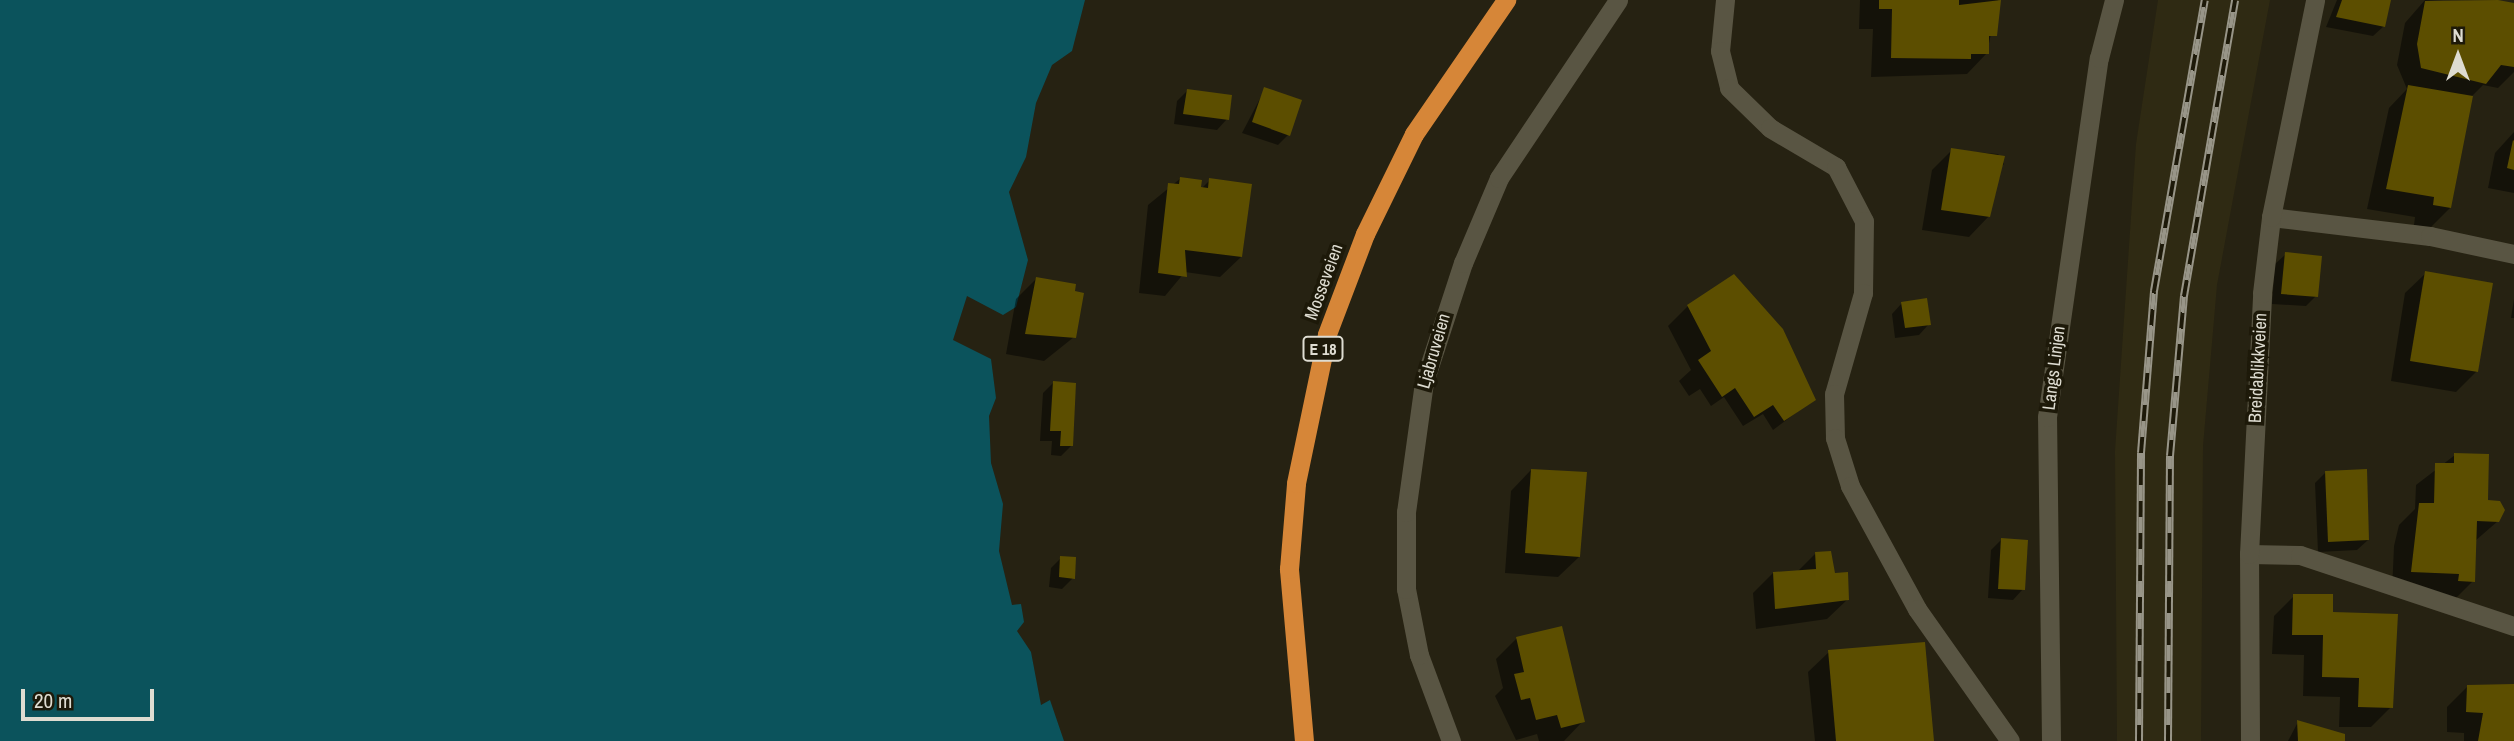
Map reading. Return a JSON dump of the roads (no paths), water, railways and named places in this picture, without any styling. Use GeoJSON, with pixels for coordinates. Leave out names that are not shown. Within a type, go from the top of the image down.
{"type":"FeatureCollection","features":[{"type":"Feature","properties":{"kind":"highway","name":"Mosseveien"},"geometry":{"type":"LineString","coordinates":[[1304,741],[1289,569],[1296,483],[1327,334],[1364,234],[1414,134],[1506,0]]}},
{"type":"Feature","properties":{"kind":"street","name":"Ljabruveien"},"geometry":{"type":"LineString","coordinates":[[1451,741],[1419,654],[1406,589],[1408,487],[1424,382],[1458,276],[1499,178],[1618,0]]}},
{"type":"Feature","properties":{"kind":"street"},"geometry":{"type":"LineString","coordinates":[[1726,0],[1720,51],[1729,88],[1770,128],[1836,167],[1864,221],[1863,293],[1834,394],[1835,438],[1850,486],[1917,609],[2010,741]]}},
{"type":"Feature","properties":{"kind":"street","name":"Langs Linjen"},"geometry":{"type":"LineString","coordinates":[[2050,741],[2047,417],[2099,58],[2114,0]]}},
{"type":"Feature","properties":{"kind":"street","name":"Breidablikkveien"},"geometry":{"type":"LineString","coordinates":[[2250,741],[2249,554],[2271,217],[2315,0]]}},
{"type":"Feature","properties":{"kind":"street"},"geometry":{"type":"LineString","coordinates":[[2271,217],[2430,236],[2514,254]]}},
{"type":"Feature","properties":{"kind":"street"},"geometry":{"type":"LineString","coordinates":[[2249,554],[2316,560],[2514,626]]}},
{"type":"Feature","properties":{"kind":"water"},"geometry":{"type":"Polygon","coordinates":[[[0,0],[1085,0],[1072,51],[1052,65],[1036,103],[1026,157],[1009,192],[1028,260],[1016,307],[1003,315],[967,296],[953,340],[991,359],[996,398],[989,416],[991,463],[1003,504],[999,551],[1012,605],[1021,604],[1024,622],[1017,631],[1031,652],[1041,705],[1050,700],[1064,741],[0,741],[0,0]]]}},
{"type":"Feature","properties":{"kind":"railway"},"geometry":{"type":"LineString","coordinates":[[2139,741],[2141,453],[2154,291],[2205,0]]}},
{"type":"Feature","properties":{"kind":"railway"},"geometry":{"type":"LineString","coordinates":[[2168,741],[2170,456],[2184,296],[2235,0]]}}]}
